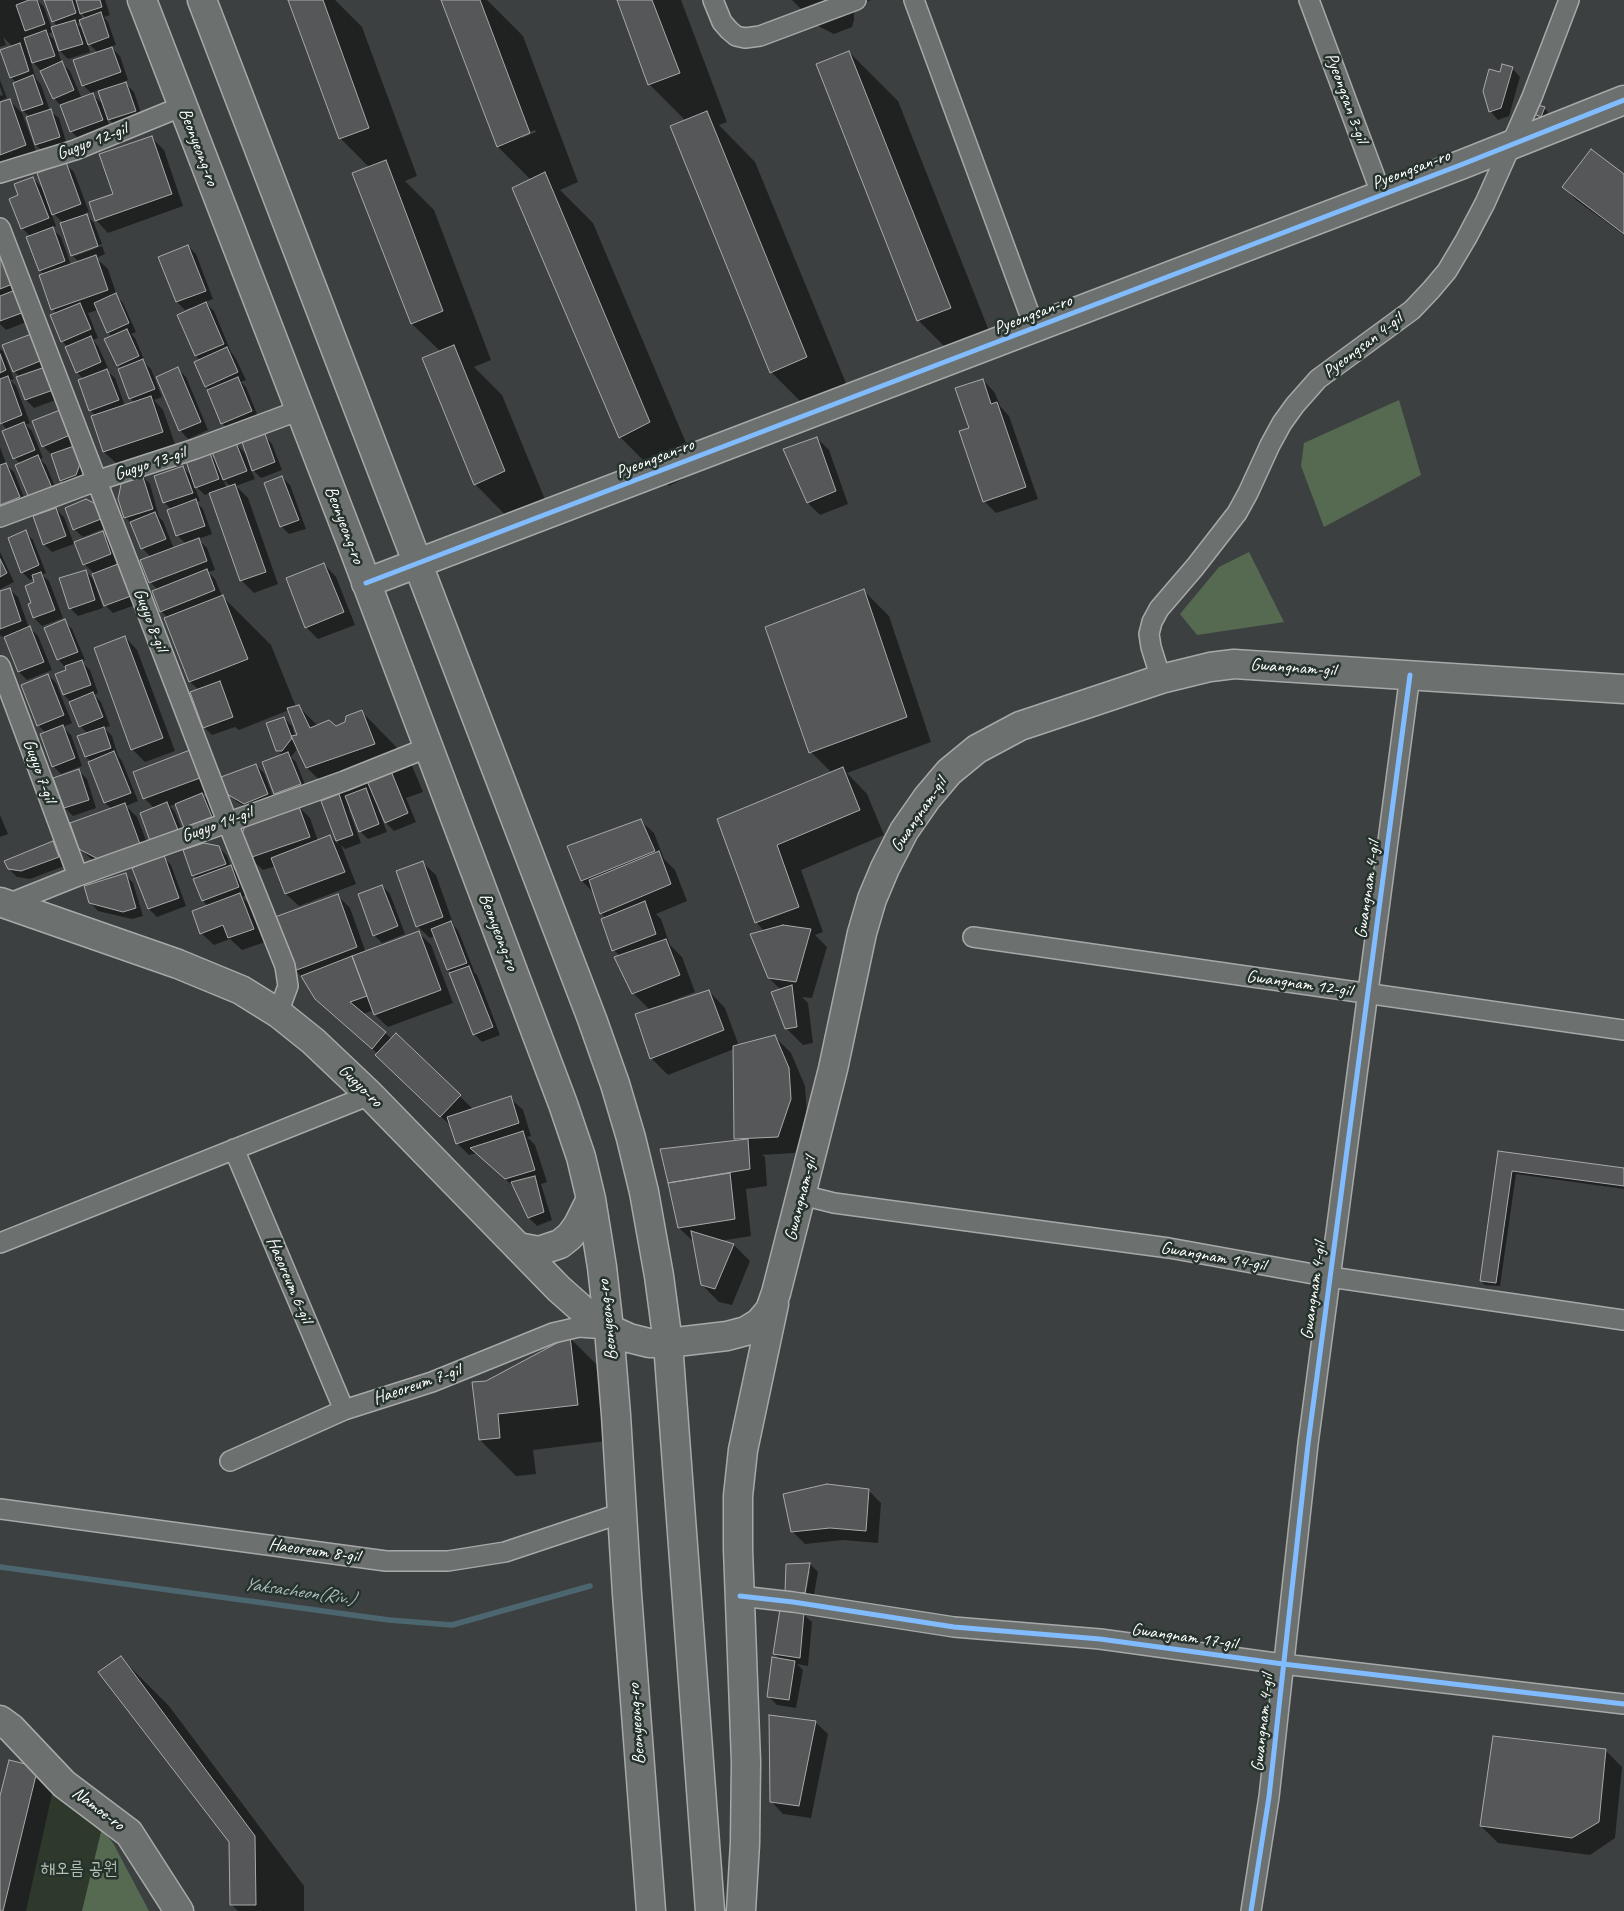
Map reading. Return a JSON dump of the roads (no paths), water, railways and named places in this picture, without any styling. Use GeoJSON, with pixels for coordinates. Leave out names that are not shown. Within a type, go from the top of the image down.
{"type":"FeatureCollection","features":[{"type":"Feature","properties":{"kind":"main road","name":"Beonyeong-ro"},"geometry":{"type":"LineString","coordinates":[[142,0],[429,747],[582,1157],[602,1267],[609,1329],[651,1911]]}},
{"type":"Feature","properties":{"kind":"main road"},"geometry":{"type":"LineString","coordinates":[[202,0],[615,1084],[644,1192],[659,1276],[668,1343],[710,1911]]}},
{"type":"Feature","properties":{"kind":"main road","name":"Pyeongsan-ro"},"geometry":{"type":"LineString","coordinates":[[366,583],[1382,196],[1624,100]]}},
{"type":"Feature","properties":{"kind":"main road","name":"Gwangnam-gil"},"geometry":{"type":"LineString","coordinates":[[668,1343],[727,1336],[746,1331],[759,1323],[770,1310],[802,1195],[870,907],[884,868],[904,831],[949,772],[977,749],[1020,726],[1161,679],[1210,667],[1234,664],[1624,689]]}},
{"type":"Feature","properties":{"kind":"main road","name":"Gugyo-ro"},"geometry":{"type":"LineString","coordinates":[[2,904],[178,964],[242,990],[278,1013],[313,1041],[370,1095],[559,1289],[585,1312],[609,1329],[629,1338],[668,1343]]}},
{"type":"Feature","properties":{"kind":"main road"},"geometry":{"type":"LineString","coordinates":[[518,1247],[539,1251],[560,1244],[570,1236],[578,1225],[591,1199]]}},
{"type":"Feature","properties":{"kind":"main road"},"geometry":{"type":"LineString","coordinates":[[741,1911],[746,1843],[746,1762],[738,1496],[743,1450],[776,1294]]}},
{"type":"Feature","properties":{"kind":"main road","name":"Namoe-ro"},"geometry":{"type":"LineString","coordinates":[[0,1720],[11,1728],[64,1784],[129,1832],[179,1911]]}},
{"type":"Feature","properties":{"kind":"street"},"geometry":{"type":"LineString","coordinates":[[713,0],[722,22],[736,36],[745,38],[760,36],[856,0]]}},
{"type":"Feature","properties":{"kind":"street"},"geometry":{"type":"LineString","coordinates":[[914,0],[1035,329]]}},
{"type":"Feature","properties":{"kind":"street","name":"Pyeongsan 3-gil"},"geometry":{"type":"LineString","coordinates":[[1309,0],[1382,196]]}},
{"type":"Feature","properties":{"kind":"street","name":"Pyeongsan 4-gil"},"geometry":{"type":"LineString","coordinates":[[1161,679],[1149,634],[1152,622],[1159,609],[1195,567],[1236,513],[1274,438],[1295,405],[1318,379],[1412,310],[1446,271],[1485,203],[1532,98],[1569,0]]}},
{"type":"Feature","properties":{"kind":"street","name":"Gugyo 12-gil"},"geometry":{"type":"LineString","coordinates":[[0,173],[76,150],[183,106]]}},
{"type":"Feature","properties":{"kind":"street","name":"Gugyo 8-gil"},"geometry":{"type":"LineString","coordinates":[[0,228],[227,821],[285,966],[288,986],[278,1013]]}},
{"type":"Feature","properties":{"kind":"street","name":"Gugyo 13-gil"},"geometry":{"type":"LineString","coordinates":[[0,518],[96,481],[195,449],[300,410]]}},
{"type":"Feature","properties":{"kind":"street","name":"Gugyo 7-gil"},"geometry":{"type":"LineString","coordinates":[[0,666],[78,876]]}},
{"type":"Feature","properties":{"kind":"street","name":"Gwangnam 4-gil"},"geometry":{"type":"LineString","coordinates":[[1251,1911],[1268,1797],[1308,1444],[1410,675]]}},
{"type":"Feature","properties":{"kind":"street","name":"Gugyo 14-gil"},"geometry":{"type":"LineString","coordinates":[[2,904],[227,821],[344,781],[429,747]]}},
{"type":"Feature","properties":{"kind":"street","name":"Gwangnam 12-gil"},"geometry":{"type":"LineString","coordinates":[[973,938],[1042,946],[1368,995],[1624,1030]]}},
{"type":"Feature","properties":{"kind":"street"},"geometry":{"type":"LineString","coordinates":[[0,1243],[370,1095]]}},
{"type":"Feature","properties":{"kind":"street","name":"Haeoreum 6-gil"},"geometry":{"type":"LineString","coordinates":[[234,1149],[344,1410]]}},
{"type":"Feature","properties":{"kind":"street","name":"Gwangnam 14-gil"},"geometry":{"type":"LineString","coordinates":[[802,1195],[834,1203],[1170,1248],[1330,1277],[1624,1320]]}},
{"type":"Feature","properties":{"kind":"street","name":"Haeoreum 7-gil"},"geometry":{"type":"LineString","coordinates":[[230,1461],[344,1410],[432,1382],[553,1333],[579,1327],[609,1329]]}},
{"type":"Feature","properties":{"kind":"street","name":"Haeoreum 8-gil"},"geometry":{"type":"LineString","coordinates":[[0,1510],[386,1561],[448,1562],[505,1552],[622,1513]]}},
{"type":"Feature","properties":{"kind":"street","name":"Gwangnam 17-gil"},"geometry":{"type":"LineString","coordinates":[[740,1596],[793,1602],[954,1627],[1100,1639],[1283,1664],[1624,1704]]}},
{"type":"Feature","properties":{"kind":"waterway","name":"Yaksacheon(Riv.)"},"geometry":{"type":"LineString","coordinates":[[0,1567],[389,1620],[452,1625],[590,1586]]}},
{"type":"Feature","properties":{"kind":"park label","name":"해오름 공원"},"geometry":{"type":"Point","coordinates":[79,1869]}}]}
